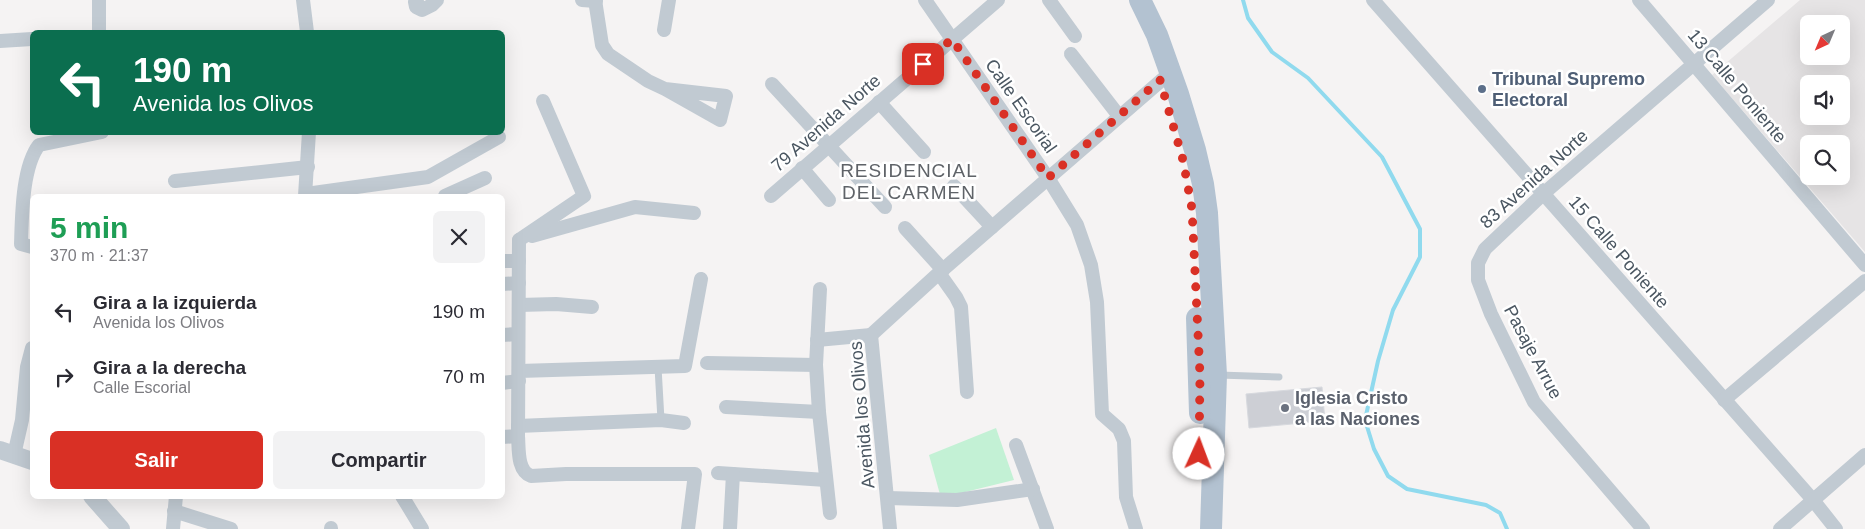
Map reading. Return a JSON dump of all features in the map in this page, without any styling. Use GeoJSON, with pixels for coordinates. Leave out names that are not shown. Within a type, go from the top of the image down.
{"type":"FeatureCollection","features":[{"type":"Feature","properties":{"kind":"main road"},"geometry":{"type":"LineString","coordinates":[[1127,0],[1165,76],[1195,150],[1203,184],[1216,375],[1210,529]]}},
{"type":"Feature","properties":{"kind":"main road"},"geometry":{"type":"LineString","coordinates":[[1140,0],[1157,35],[1192,209],[1200,375],[1197,529]]}},
{"type":"Feature","properties":{"kind":"street"},"geometry":{"type":"LineString","coordinates":[[99,0],[99,30]]}},
{"type":"Feature","properties":{"kind":"street"},"geometry":{"type":"LineString","coordinates":[[303,0],[308,30]]}},
{"type":"Feature","properties":{"kind":"street"},"geometry":{"type":"LineString","coordinates":[[417,0],[416,7],[422,10],[437,0]]}},
{"type":"Feature","properties":{"kind":"street"},"geometry":{"type":"LineString","coordinates":[[591,0],[602,45],[608,54],[648,81],[665,89]]}},
{"type":"Feature","properties":{"kind":"street"},"geometry":{"type":"LineString","coordinates":[[664,30],[670,0]]}},
{"type":"Feature","properties":{"kind":"street","name":"Calle Escorial"},"geometry":{"type":"LineString","coordinates":[[925,0],[1048,178],[1077,226],[1091,265],[1097,302],[1102,414],[1119,429],[1124,441],[1126,497],[1136,529]]}},
{"type":"Feature","properties":{"kind":"street","name":"79 Avenida Norte"},"geometry":{"type":"LineString","coordinates":[[771,196],[998,0]]}},
{"type":"Feature","properties":{"kind":"street"},"geometry":{"type":"LineString","coordinates":[[1048,0],[1075,36]]}},
{"type":"Feature","properties":{"kind":"street","name":"15 Calle Poniente"},"geometry":{"type":"LineString","coordinates":[[1373,0],[1813,500],[1836,529]]}},
{"type":"Feature","properties":{"kind":"street","name":"13 Calle Poniente"},"geometry":{"type":"LineString","coordinates":[[1639,0],[1865,265]]}},
{"type":"Feature","properties":{"kind":"street","name":"83 Avenida Norte"},"geometry":{"type":"LineString","coordinates":[[1485,249],[1543,194],[1768,0]]}},
{"type":"Feature","properties":{"kind":"street"},"geometry":{"type":"LineString","coordinates":[[0,41],[30,39]]}},
{"type":"Feature","properties":{"kind":"street"},"geometry":{"type":"LineString","coordinates":[[1071,54],[1119,116]]}},
{"type":"Feature","properties":{"kind":"street","name":"Avenida los Olivos"},"geometry":{"type":"LineString","coordinates":[[890,529],[870,335],[1165,76]]}},
{"type":"Feature","properties":{"kind":"street"},"geometry":{"type":"LineString","coordinates":[[772,84],[885,207]]}},
{"type":"Feature","properties":{"kind":"street"},"geometry":{"type":"LineString","coordinates":[[519,240],[584,196],[543,101]]}},
{"type":"Feature","properties":{"kind":"street"},"geometry":{"type":"LineString","coordinates":[[880,102],[924,152]]}},
{"type":"Feature","properties":{"kind":"street"},"geometry":{"type":"LineString","coordinates":[[30,246],[21,244],[23,200],[32,154],[39,145],[87,135]]}},
{"type":"Feature","properties":{"kind":"street"},"geometry":{"type":"LineString","coordinates":[[306,194],[310,135]]}},
{"type":"Feature","properties":{"kind":"street"},"geometry":{"type":"LineString","coordinates":[[313,194],[428,177],[499,137]]}},
{"type":"Feature","properties":{"kind":"street"},"geometry":{"type":"LineString","coordinates":[[175,181],[308,167]]}},
{"type":"Feature","properties":{"kind":"street"},"geometry":{"type":"LineString","coordinates":[[802,168],[829,200]]}},
{"type":"Feature","properties":{"kind":"street"},"geometry":{"type":"LineString","coordinates":[[449,194],[485,178]]}},
{"type":"Feature","properties":{"kind":"street"},"geometry":{"type":"LineString","coordinates":[[954,186],[992,227]]}},
{"type":"Feature","properties":{"kind":"street"},"geometry":{"type":"LineString","coordinates":[[519,240],[635,207],[694,213]]}},
{"type":"Feature","properties":{"kind":"street"},"geometry":{"type":"LineString","coordinates":[[905,228],[941,271],[961,307],[967,392]]}},
{"type":"Feature","properties":{"kind":"street"},"geometry":{"type":"LineString","coordinates":[[519,240],[518,431],[522,470],[531,476],[566,474],[695,474],[688,529]]}},
{"type":"Feature","properties":{"kind":"street","name":"Pasaje Arrue"},"geometry":{"type":"LineString","coordinates":[[1485,249],[1478,263],[1478,280],[1490,314],[1534,402],[1643,529]]}},
{"type":"Feature","properties":{"kind":"street"},"geometry":{"type":"LineString","coordinates":[[505,261],[519,261]]}},
{"type":"Feature","properties":{"kind":"street"},"geometry":{"type":"LineString","coordinates":[[505,382],[519,376],[685,366],[701,279]]}},
{"type":"Feature","properties":{"kind":"street"},"geometry":{"type":"LineString","coordinates":[[1724,400],[1865,281]]}},
{"type":"Feature","properties":{"kind":"street"},"geometry":{"type":"LineString","coordinates":[[505,284],[519,283]]}},
{"type":"Feature","properties":{"kind":"street"},"geometry":{"type":"LineString","coordinates":[[820,288],[816,366],[830,513]]}},
{"type":"Feature","properties":{"kind":"street"},"geometry":{"type":"LineString","coordinates":[[519,306],[556,304],[592,307]]}},
{"type":"Feature","properties":{"kind":"street"},"geometry":{"type":"LineString","coordinates":[[505,335],[518,334]]}},
{"type":"Feature","properties":{"kind":"street"},"geometry":{"type":"LineString","coordinates":[[817,340],[870,335]]}},
{"type":"Feature","properties":{"kind":"street"},"geometry":{"type":"LineString","coordinates":[[30,356],[27,367],[22,420],[7,452],[30,460]]}},
{"type":"Feature","properties":{"kind":"street"},"geometry":{"type":"LineString","coordinates":[[707,363],[816,366]]}},
{"type":"Feature","properties":{"kind":"street"},"geometry":{"type":"LineString","coordinates":[[726,407],[819,412]]}},
{"type":"Feature","properties":{"kind":"street"},"geometry":{"type":"LineString","coordinates":[[505,436],[518,431],[661,420],[684,422]]}},
{"type":"Feature","properties":{"kind":"street"},"geometry":{"type":"LineString","coordinates":[[1016,444],[1047,529]]}},
{"type":"Feature","properties":{"kind":"street"},"geometry":{"type":"LineString","coordinates":[[1780,529],[1865,455]]}},
{"type":"Feature","properties":{"kind":"street"},"geometry":{"type":"LineString","coordinates":[[718,473],[826,480]]}},
{"type":"Feature","properties":{"kind":"street"},"geometry":{"type":"LineString","coordinates":[[730,529],[733,474]]}},
{"type":"Feature","properties":{"kind":"street"},"geometry":{"type":"LineString","coordinates":[[888,498],[957,500],[1033,489]]}},
{"type":"Feature","properties":{"kind":"street"},"geometry":{"type":"LineString","coordinates":[[95,499],[121,529]]}},
{"type":"Feature","properties":{"kind":"street"},"geometry":{"type":"LineString","coordinates":[[173,529],[176,499]]}},
{"type":"Feature","properties":{"kind":"street"},"geometry":{"type":"LineString","coordinates":[[404,499],[422,529]]}},
{"type":"Feature","properties":{"kind":"street"},"geometry":{"type":"LineString","coordinates":[[174,512],[231,529]]}},
{"type":"Feature","properties":{"kind":"lane"},"geometry":{"type":"LineString","coordinates":[[658,367],[661,420]]}},
{"type":"Feature","properties":{"kind":"lane"},"geometry":{"type":"LineString","coordinates":[[1216,375],[1279,377]]}},
{"type":"Feature","properties":{"kind":"shaded area"},"geometry":{"type":"Polygon","coordinates":[[[1800,0],[1865,0],[1865,252],[1807,185],[1850,185],[1850,135],[1800,135],[1800,177],[1712,75],[1800,0]]]}},
{"type":"Feature","properties":{"kind":"green space"},"geometry":{"type":"Polygon","coordinates":[[[996,428],[1014,480],[941,498],[929,455],[996,428]]]}},
{"type":"Feature","properties":{"kind":"building","name":"Iglesia Cristo a las Naciones"},"geometry":{"type":"Polygon","coordinates":[[[1322,387],[1325,421],[1249,428],[1246,394],[1322,387]]]}},
{"type":"Feature","properties":{"kind":"waterway"},"geometry":{"type":"LineString","coordinates":[[1243,0],[1248,18],[1272,52],[1308,78],[1382,157],[1420,229],[1420,257],[1393,310],[1378,361],[1365,420],[1374,449],[1388,476],[1407,489],[1486,505],[1500,513],[1507,529]]}},
{"type":"Feature","properties":{"kind":"place","name":"Tribunal Supremo Electoral"},"geometry":{"type":"Point","coordinates":[1482,89]}},
{"type":"Feature","properties":{"kind":"place","name":"Iglesia Cristo a las Naciones"},"geometry":{"type":"Point","coordinates":[1285,408]}},
{"type":"Feature","properties":{"kind":"district","name":"RESIDENCIAL DEL CARMEN"},"geometry":{"type":"Point","coordinates":[909,181]}},
{"type":"Feature","properties":{"kind":"route"},"geometry":{"type":"LineString","coordinates":[[923,64],[952,39],[1048,178],[1160,80],[1174,124],[1191,198],[1200,375],[1199,454]]}}]}
